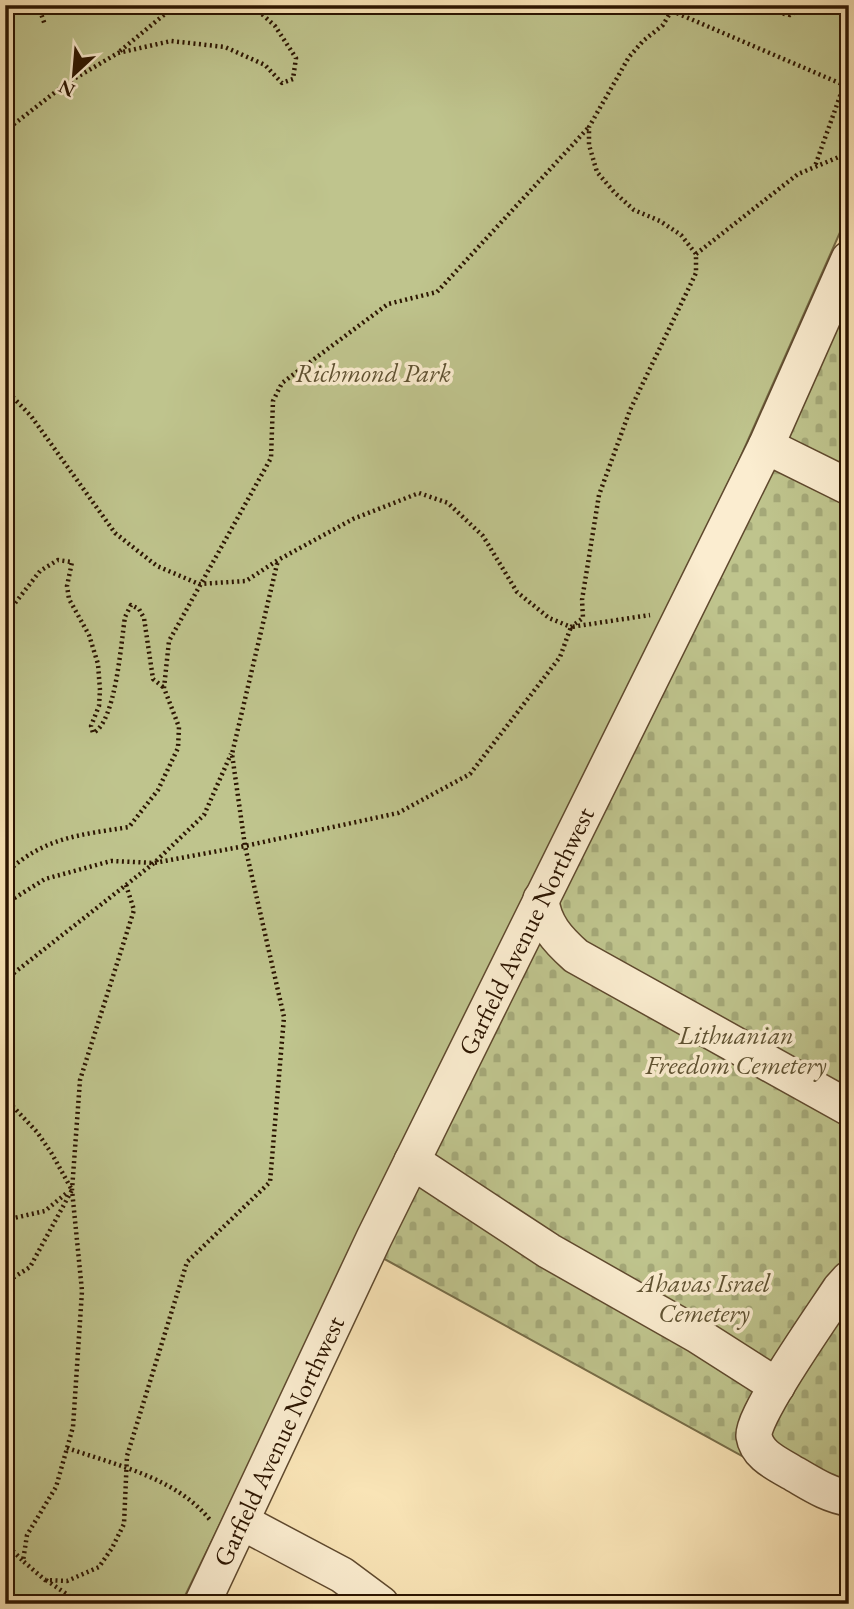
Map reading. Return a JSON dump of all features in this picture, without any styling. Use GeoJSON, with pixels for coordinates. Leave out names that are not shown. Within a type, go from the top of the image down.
{"type":"FeatureCollection","features":[{"type":"Feature","properties":{"kind":"street","name":"Garfield Avenue Northwest"},"geometry":{"type":"LineString","coordinates":[[202,1604],[412,1161],[766,446],[849,259]]}},
{"type":"Feature","properties":{"kind":"street"},"geometry":{"type":"LineString","coordinates":[[766,446],[849,487]]}},
{"type":"Feature","properties":{"kind":"street"},"geometry":{"type":"LineString","coordinates":[[541,899],[542,911],[552,930],[576,956],[849,1108]]}},
{"type":"Feature","properties":{"kind":"street"},"geometry":{"type":"LineString","coordinates":[[412,1161],[549,1251],[697,1335],[778,1386]]}},
{"type":"Feature","properties":{"kind":"street"},"geometry":{"type":"LineString","coordinates":[[849,1279],[839,1289],[755,1426],[755,1438],[761,1452],[828,1493],[849,1498]]}},
{"type":"Feature","properties":{"kind":"street"},"geometry":{"type":"LineString","coordinates":[[236,1533],[342,1575],[381,1604]]}},
{"type":"Feature","properties":{"kind":"path"},"geometry":{"type":"LineString","coordinates":[[38,5],[45,25]]}},
{"type":"Feature","properties":{"kind":"path"},"geometry":{"type":"LineString","coordinates":[[5,131],[66,83],[118,53],[176,5]]}},
{"type":"Feature","properties":{"kind":"path"},"geometry":{"type":"LineString","coordinates":[[118,53],[171,41],[225,47],[265,65],[282,83],[293,79],[296,58],[275,26],[252,5]]}},
{"type":"Feature","properties":{"kind":"path"},"geometry":{"type":"LineString","coordinates":[[5,874],[19,860],[64,837],[129,827],[158,790],[178,748],[179,727],[164,688],[169,641],[271,458],[273,401],[282,383],[388,304],[437,292],[589,127],[629,57],[663,25],[676,5]]}},
{"type":"Feature","properties":{"kind":"path"},"geometry":{"type":"LineString","coordinates":[[769,5],[780,13],[790,15],[799,10],[801,5]]}},
{"type":"Feature","properties":{"kind":"path"},"geometry":{"type":"LineString","coordinates":[[671,11],[844,85],[815,166]]}},
{"type":"Feature","properties":{"kind":"path"},"geometry":{"type":"LineString","coordinates":[[5,904],[45,879],[111,861],[154,863],[398,813],[470,774],[560,657],[570,628],[583,618],[582,600],[599,495],[630,410],[696,273],[696,254],[681,235],[660,221],[634,210],[597,172],[589,145],[589,127]]}},
{"type":"Feature","properties":{"kind":"path"},"geometry":{"type":"LineString","coordinates":[[696,254],[798,174],[849,155]]}},
{"type":"Feature","properties":{"kind":"path"},"geometry":{"type":"LineString","coordinates":[[5,389],[31,415],[115,533],[157,566],[199,584],[246,581],[278,560],[353,519],[419,492],[447,503],[483,536],[517,592],[549,618],[570,628],[684,610]]}},
{"type":"Feature","properties":{"kind":"path"},"geometry":{"type":"LineString","coordinates":[[5,616],[40,571],[58,560],[72,562],[67,586],[69,599],[89,635],[97,664],[100,690],[99,706],[91,726],[93,733],[100,730],[108,713],[125,617],[131,605],[139,610],[144,618],[153,679],[164,688]]}},
{"type":"Feature","properties":{"kind":"path"},"geometry":{"type":"LineString","coordinates":[[5,980],[154,863],[204,815],[232,754],[278,560]]}},
{"type":"Feature","properties":{"kind":"path"},"geometry":{"type":"LineString","coordinates":[[45,1580],[67,1581],[99,1567],[112,1548],[124,1524],[127,1455],[187,1262],[270,1182],[284,1017],[245,846],[232,754]]}},
{"type":"Feature","properties":{"kind":"path"},"geometry":{"type":"LineString","coordinates":[[23,1561],[27,1535],[56,1487],[73,1427],[82,1291],[72,1190],[80,1080],[134,910],[126,886]]}},
{"type":"Feature","properties":{"kind":"path"},"geometry":{"type":"LineString","coordinates":[[5,1098],[37,1132],[72,1190]]}},
{"type":"Feature","properties":{"kind":"path"},"geometry":{"type":"LineString","coordinates":[[5,1220],[46,1211],[72,1190]]}},
{"type":"Feature","properties":{"kind":"path"},"geometry":{"type":"LineString","coordinates":[[5,1283],[30,1267],[72,1190]]}},
{"type":"Feature","properties":{"kind":"path"},"geometry":{"type":"LineString","coordinates":[[67,1448],[126,1468],[170,1488],[198,1504],[236,1533]]}},
{"type":"Feature","properties":{"kind":"path"},"geometry":{"type":"LineString","coordinates":[[5,1542],[45,1580],[81,1604]]}},
{"type":"Feature","properties":{"kind":"green space","name":"Richmond Park"},"geometry":{"type":"Polygon","coordinates":[[[5,5],[849,5],[849,212],[737,465],[181,1604],[5,1604],[5,5]]]}},
{"type":"Feature","properties":{"kind":"green space"},"geometry":{"type":"Polygon","coordinates":[[[849,299],[849,1515],[379,1256],[849,299]]]}},
{"type":"Feature","properties":{"kind":"park label","name":"Lithuanian Freedom Cemetery"},"geometry":{"type":"Point","coordinates":[736,1050]}},
{"type":"Feature","properties":{"kind":"park label","name":"Ahavas Israel Cemetery"},"geometry":{"type":"Point","coordinates":[704,1298]}}]}
